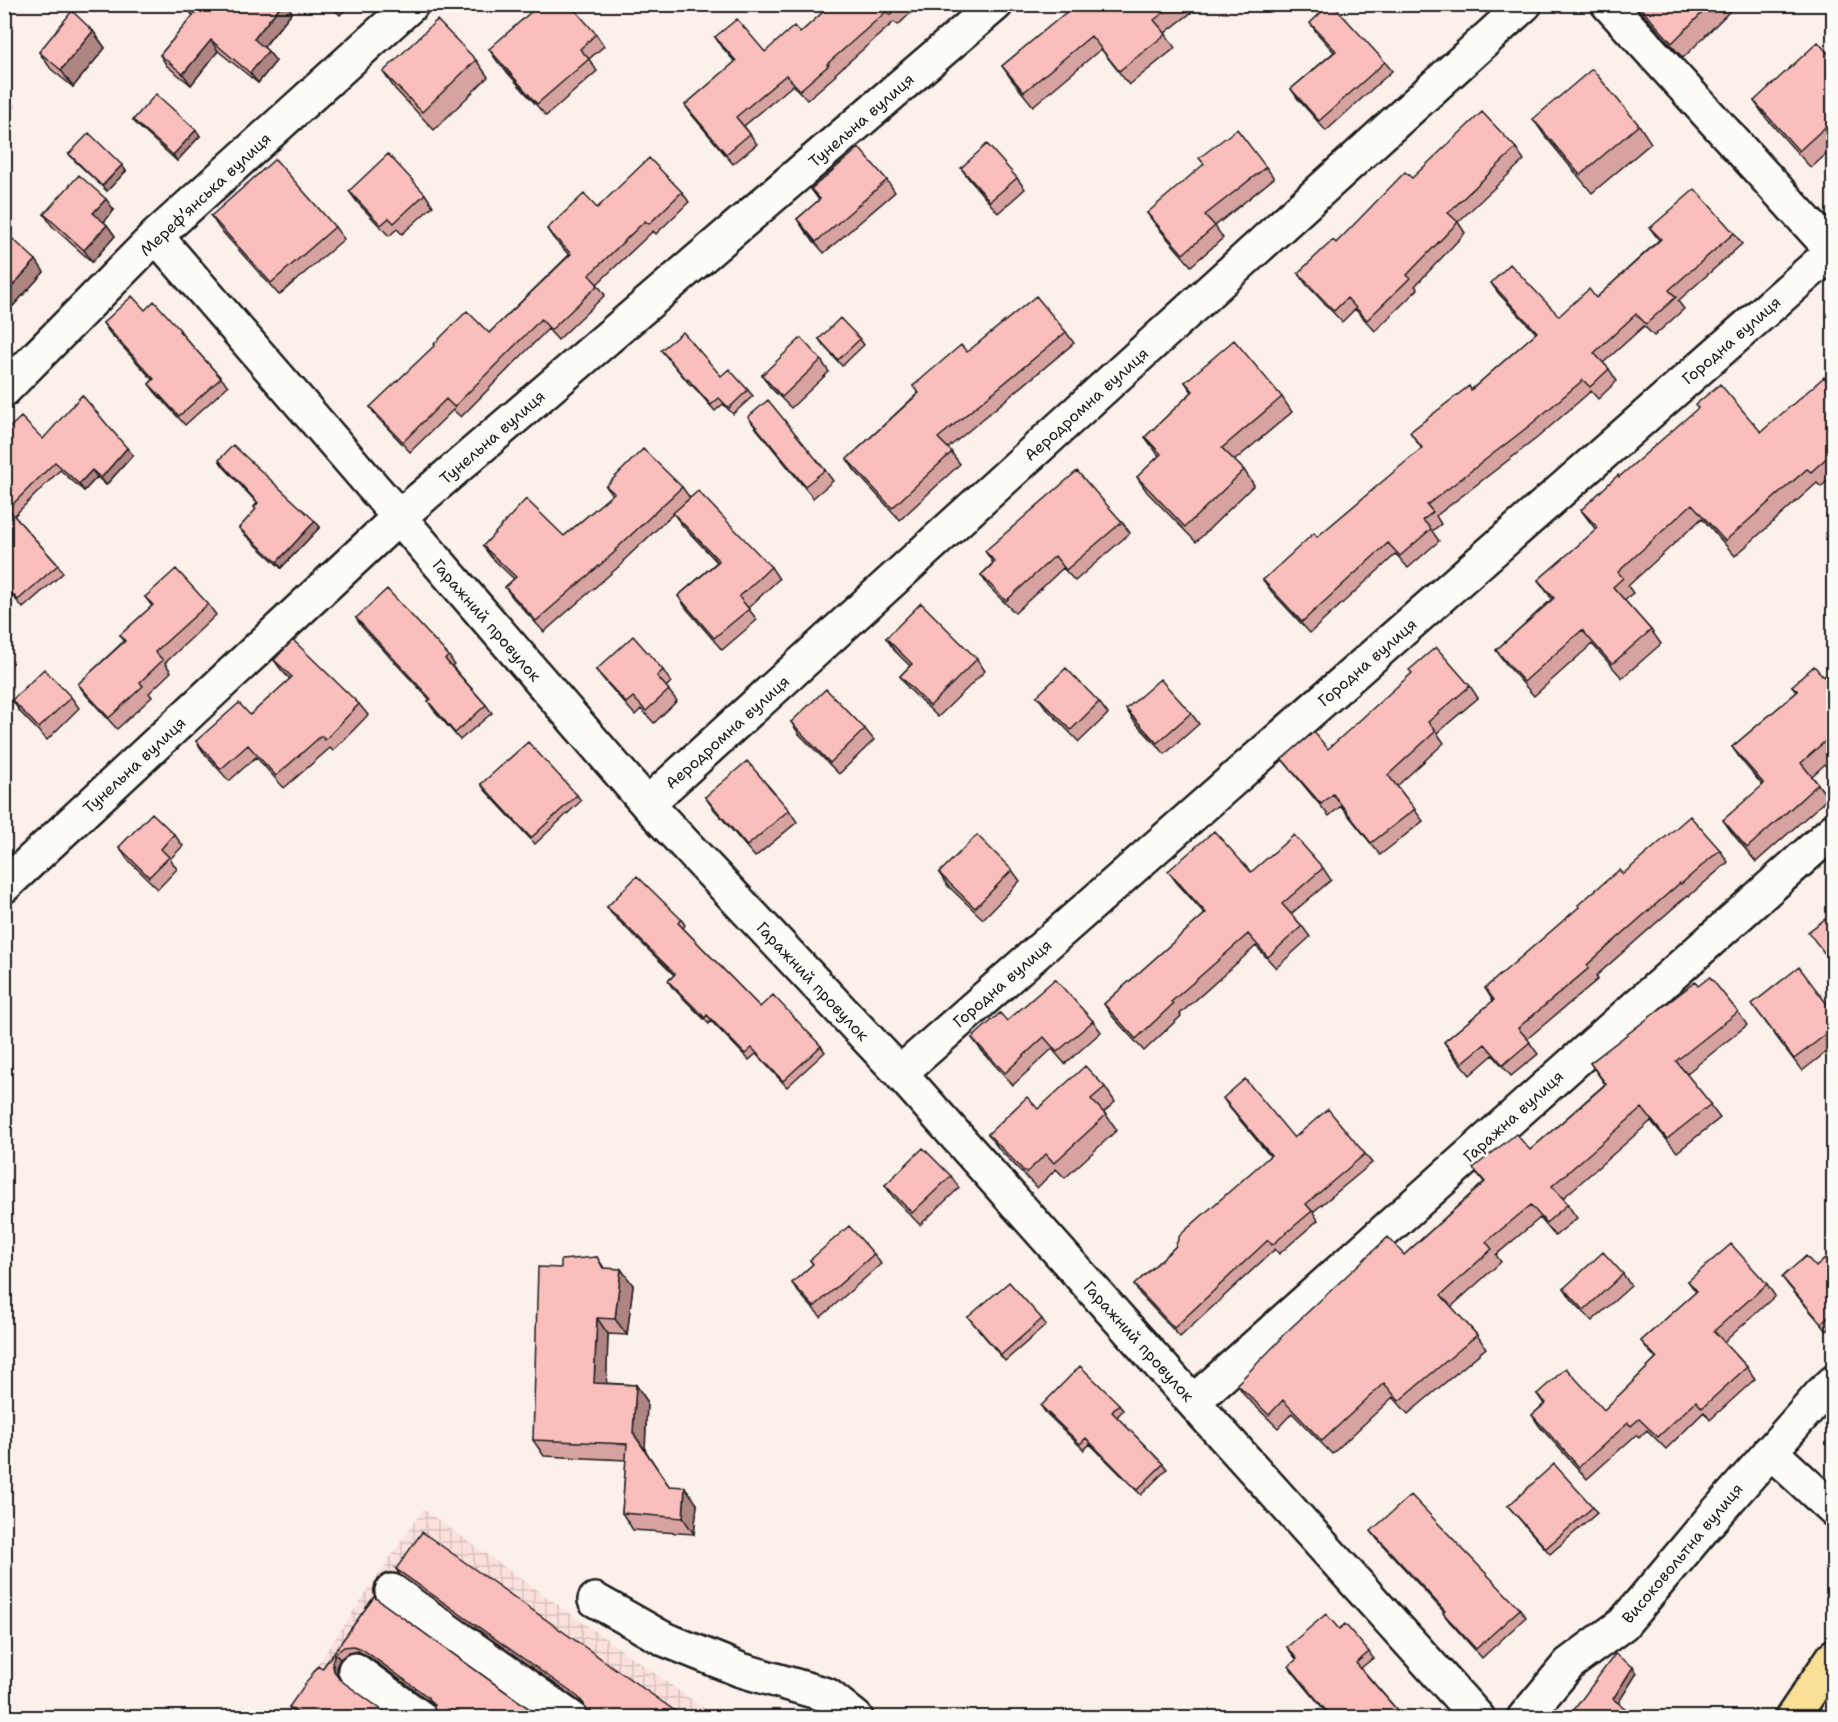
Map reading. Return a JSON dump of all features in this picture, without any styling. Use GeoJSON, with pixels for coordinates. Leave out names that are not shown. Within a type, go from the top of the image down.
{"type":"FeatureCollection","features":[{"type":"Feature","properties":{"kind":"main road"},"geometry":{"type":"LineString","coordinates":[[1792,1718],[1833,1656]]}},
{"type":"Feature","properties":{"kind":"street","name":"Мерефʼянська вулиця"},"geometry":{"type":"LineString","coordinates":[[4,390],[156,236],[412,4]]}},
{"type":"Feature","properties":{"kind":"street","name":"Тунельна вулиця"},"geometry":{"type":"LineString","coordinates":[[4,886],[398,518],[996,4]]}},
{"type":"Feature","properties":{"kind":"street","name":"Аеродромна вулиця"},"geometry":{"type":"LineString","coordinates":[[647,804],[1525,4]]}},
{"type":"Feature","properties":{"kind":"street"},"geometry":{"type":"LineString","coordinates":[[1608,4],[1833,251]]}},
{"type":"Feature","properties":{"kind":"street","name":"Гаражний провулок"},"geometry":{"type":"LineString","coordinates":[[156,236],[647,804],[900,1073],[1478,1718]]}},
{"type":"Feature","properties":{"kind":"street","name":"Городна вулиця"},"geometry":{"type":"LineString","coordinates":[[900,1073],[1833,251]]}},
{"type":"Feature","properties":{"kind":"street","name":"Гаражна вулиця"},"geometry":{"type":"LineString","coordinates":[[1193,1402],[1833,830]]}},
{"type":"Feature","properties":{"kind":"street","name":"Високовольтна вулиця"},"geometry":{"type":"LineString","coordinates":[[1524,1718],[1569,1664],[1623,1624],[1770,1451],[1833,1382]]}},
{"type":"Feature","properties":{"kind":"street"},"geometry":{"type":"LineString","coordinates":[[1770,1451],[1833,1510]]}},
{"type":"Feature","properties":{"kind":"street"},"geometry":{"type":"LineString","coordinates":[[392,1591],[571,1718]]}},
{"type":"Feature","properties":{"kind":"street"},"geometry":{"type":"LineString","coordinates":[[595,1600],[664,1639],[741,1670],[827,1695],[856,1718]]}},
{"type":"Feature","properties":{"kind":"street"},"geometry":{"type":"LineString","coordinates":[[355,1670],[421,1718]]}},
{"type":"Feature","properties":{"kind":"shaded area"},"geometry":{"type":"Polygon","coordinates":[[[423,1509],[716,1717],[281,1718],[423,1509]]]}},
{"type":"Feature","properties":{"kind":"building"},"geometry":{"type":"Polygon","coordinates":[[[187,4],[282,4],[254,39],[268,51],[250,73],[211,40],[183,74],[160,55],[195,13],[186,6],[187,4]]]}},
{"type":"Feature","properties":{"kind":"building"},"geometry":{"type":"Polygon","coordinates":[[[331,4],[341,4],[335,9],[331,4]]]}},
{"type":"Feature","properties":{"kind":"building"},"geometry":{"type":"Polygon","coordinates":[[[540,4],[570,4],[596,34],[580,49],[589,59],[537,104],[489,49],[540,4]]]}},
{"type":"Feature","properties":{"kind":"building"},"geometry":{"type":"Polygon","coordinates":[[[832,4],[901,4],[890,15],[887,11],[800,90],[786,75],[736,117],[750,134],[726,154],[685,105],[736,61],[715,37],[737,19],[765,52],[794,26],[800,33],[832,4]]]}},
{"type":"Feature","properties":{"kind":"building"},"geometry":{"type":"Polygon","coordinates":[[[1067,4],[1175,4],[1154,20],[1166,34],[1119,71],[1091,36],[1024,92],[1002,66],[1070,9],[1067,4]]]}},
{"type":"Feature","properties":{"kind":"building"},"geometry":{"type":"Polygon","coordinates":[[[1330,4],[1385,62],[1319,121],[1291,89],[1336,51],[1310,23],[1330,4]]]}},
{"type":"Feature","properties":{"kind":"building"},"geometry":{"type":"Polygon","coordinates":[[[1637,4],[1711,4],[1672,43],[1637,4]]]}},
{"type":"Feature","properties":{"kind":"building"},"geometry":{"type":"Polygon","coordinates":[[[72,11],[93,31],[61,70],[39,52],[72,11]]]}},
{"type":"Feature","properties":{"kind":"building"},"geometry":{"type":"Polygon","coordinates":[[[437,20],[476,60],[422,112],[383,72],[437,20]]]}},
{"type":"Feature","properties":{"kind":"building"},"geometry":{"type":"Polygon","coordinates":[[[1818,42],[1833,59],[1833,120],[1799,151],[1754,101],[1818,42]]]}},
{"type":"Feature","properties":{"kind":"building"},"geometry":{"type":"Polygon","coordinates":[[[1592,69],[1639,125],[1580,175],[1533,119],[1592,69]]]}},
{"type":"Feature","properties":{"kind":"building"},"geometry":{"type":"Polygon","coordinates":[[[156,94],[196,130],[173,155],[133,120],[156,94]]]}},
{"type":"Feature","properties":{"kind":"building"},"geometry":{"type":"Polygon","coordinates":[[[4,96],[10,100],[4,107],[4,96]]]}},
{"type":"Feature","properties":{"kind":"building"},"geometry":{"type":"Polygon","coordinates":[[[1482,112],[1516,148],[1448,213],[1458,222],[1407,275],[1410,278],[1367,320],[1347,298],[1334,311],[1298,273],[1333,240],[1336,243],[1405,172],[1412,178],[1482,112]]]}},
{"type":"Feature","properties":{"kind":"building"},"geometry":{"type":"Polygon","coordinates":[[[1237,129],[1266,167],[1205,215],[1215,226],[1183,254],[1147,213],[1204,164],[1199,158],[1237,129]]]}},
{"type":"Feature","properties":{"kind":"building"},"geometry":{"type":"Polygon","coordinates":[[[89,133],[122,165],[102,186],[69,154],[89,133]]]}},
{"type":"Feature","properties":{"kind":"building"},"geometry":{"type":"Polygon","coordinates":[[[987,144],[1017,178],[990,201],[961,168],[987,144]]]}},
{"type":"Feature","properties":{"kind":"building"},"geometry":{"type":"Polygon","coordinates":[[[859,148],[887,180],[816,242],[797,219],[820,199],[811,189],[859,148]]]}},
{"type":"Feature","properties":{"kind":"building"},"geometry":{"type":"Polygon","coordinates":[[[388,154],[425,194],[394,223],[389,218],[381,225],[349,191],[388,154]]]}},
{"type":"Feature","properties":{"kind":"building"},"geometry":{"type":"Polygon","coordinates":[[[649,158],[682,192],[649,224],[645,221],[589,275],[598,285],[551,330],[541,319],[454,407],[446,399],[403,442],[370,407],[467,311],[489,333],[571,254],[547,229],[584,194],[597,208],[649,158]]]}},
{"type":"Feature","properties":{"kind":"building"},"geometry":{"type":"Polygon","coordinates":[[[275,159],[335,227],[271,283],[211,216],[275,159]]]}},
{"type":"Feature","properties":{"kind":"building"},"geometry":{"type":"Polygon","coordinates":[[[79,175],[106,199],[93,213],[107,225],[84,250],[44,214],[79,175]]]}},
{"type":"Feature","properties":{"kind":"building"},"geometry":{"type":"Polygon","coordinates":[[[1695,189],[1734,233],[1669,290],[1676,297],[1646,324],[1636,314],[1594,353],[1609,369],[1590,387],[1583,380],[1529,426],[1427,505],[1433,512],[1423,520],[1431,529],[1400,556],[1388,543],[1302,622],[1263,580],[1314,533],[1317,537],[1422,448],[1410,432],[1469,386],[1471,390],[1537,332],[1491,283],[1510,264],[1559,316],[1589,289],[1596,298],[1661,239],[1650,228],[1695,189]]]}},
{"type":"Feature","properties":{"kind":"building"},"geometry":{"type":"Polygon","coordinates":[[[4,231],[36,260],[5,294],[4,293],[4,231]]]}},
{"type":"Feature","properties":{"kind":"building"},"geometry":{"type":"Polygon","coordinates":[[[132,296],[145,310],[154,301],[221,378],[179,416],[149,384],[154,379],[103,323],[132,296]]]}},
{"type":"Feature","properties":{"kind":"building"},"geometry":{"type":"Polygon","coordinates":[[[1036,296],[1066,332],[938,438],[952,452],[892,508],[847,459],[919,393],[913,386],[961,345],[967,352],[1036,296]]]}},
{"type":"Feature","properties":{"kind":"building"},"geometry":{"type":"Polygon","coordinates":[[[840,318],[860,339],[838,360],[819,339],[840,318]]]}},
{"type":"Feature","properties":{"kind":"building"},"geometry":{"type":"Polygon","coordinates":[[[683,332],[721,376],[729,369],[748,390],[729,408],[719,398],[711,405],[661,350],[683,332]]]}},
{"type":"Feature","properties":{"kind":"building"},"geometry":{"type":"Polygon","coordinates":[[[801,338],[821,360],[782,397],[762,375],[801,338]]]}},
{"type":"Feature","properties":{"kind":"building"},"geometry":{"type":"Polygon","coordinates":[[[1234,340],[1282,397],[1222,448],[1244,470],[1185,527],[1137,477],[1161,454],[1145,437],[1193,391],[1185,382],[1234,340]]]}},
{"type":"Feature","properties":{"kind":"building"},"geometry":{"type":"Polygon","coordinates":[[[1824,377],[1833,388],[1833,452],[1811,472],[1807,469],[1725,541],[1692,504],[1618,572],[1623,578],[1613,587],[1651,630],[1612,664],[1582,630],[1524,682],[1496,650],[1554,598],[1538,580],[1598,528],[1581,510],[1618,475],[1619,477],[1698,408],[1695,405],[1720,384],[1761,432],[1824,377]]]}},
{"type":"Feature","properties":{"kind":"building"},"geometry":{"type":"Polygon","coordinates":[[[82,395],[127,448],[101,478],[92,470],[79,484],[55,462],[8,509],[58,565],[18,600],[4,585],[4,433],[21,417],[43,439],[82,395]]]}},
{"type":"Feature","properties":{"kind":"building"},"geometry":{"type":"Polygon","coordinates":[[[768,400],[825,470],[805,486],[748,417],[768,400]]]}},
{"type":"Feature","properties":{"kind":"building"},"geometry":{"type":"Polygon","coordinates":[[[233,445],[315,521],[277,562],[239,528],[256,509],[254,507],[258,503],[219,460],[233,445]]]}},
{"type":"Feature","properties":{"kind":"building"},"geometry":{"type":"Polygon","coordinates":[[[643,449],[682,487],[616,551],[536,621],[505,587],[516,577],[483,546],[526,499],[564,536],[614,493],[606,486],[643,449]]]}},
{"type":"Feature","properties":{"kind":"building"},"geometry":{"type":"Polygon","coordinates":[[[1077,471],[1122,522],[1066,570],[1055,556],[1006,601],[981,575],[995,562],[985,551],[1077,471]]]}},
{"type":"Feature","properties":{"kind":"building"},"geometry":{"type":"Polygon","coordinates":[[[698,491],[771,567],[739,597],[749,609],[714,638],[678,596],[719,561],[673,513],[698,491]]]}},
{"type":"Feature","properties":{"kind":"building"},"geometry":{"type":"Polygon","coordinates":[[[176,569],[208,604],[155,652],[163,660],[140,682],[143,686],[109,718],[78,684],[125,641],[120,635],[153,605],[145,597],[176,569]]]}},
{"type":"Feature","properties":{"kind":"building"},"geometry":{"type":"Polygon","coordinates":[[[387,589],[449,656],[445,659],[486,705],[455,733],[428,701],[431,699],[356,618],[387,589]]]}},
{"type":"Feature","properties":{"kind":"building"},"geometry":{"type":"Polygon","coordinates":[[[921,603],[977,659],[930,706],[900,676],[912,664],[886,638],[921,603]]]}},
{"type":"Feature","properties":{"kind":"building"},"geometry":{"type":"Polygon","coordinates":[[[633,636],[663,670],[657,676],[669,690],[646,711],[633,697],[626,703],[596,670],[633,636]]]}},
{"type":"Feature","properties":{"kind":"building"},"geometry":{"type":"Polygon","coordinates":[[[293,640],[359,704],[325,740],[321,736],[276,776],[248,745],[221,769],[196,741],[239,703],[250,715],[292,677],[274,660],[293,640]]]}},
{"type":"Feature","properties":{"kind":"building"},"geometry":{"type":"Polygon","coordinates":[[[1436,647],[1470,686],[1428,722],[1436,731],[1388,775],[1415,809],[1371,843],[1333,794],[1321,804],[1282,759],[1314,732],[1328,749],[1412,673],[1409,670],[1436,647]]]}},
{"type":"Feature","properties":{"kind":"building"},"geometry":{"type":"Polygon","coordinates":[[[1814,666],[1824,677],[1833,668],[1833,734],[1801,763],[1818,784],[1747,848],[1723,820],[1764,784],[1732,747],[1798,691],[1792,686],[1814,666]]]}},
{"type":"Feature","properties":{"kind":"building"},"geometry":{"type":"Polygon","coordinates":[[[1066,668],[1099,702],[1071,730],[1037,696],[1066,668]]]}},
{"type":"Feature","properties":{"kind":"building"},"geometry":{"type":"Polygon","coordinates":[[[44,669],[71,697],[39,728],[12,700],[44,669]]]}},
{"type":"Feature","properties":{"kind":"building"},"geometry":{"type":"Polygon","coordinates":[[[1160,679],[1191,713],[1157,743],[1126,709],[1160,679]]]}},
{"type":"Feature","properties":{"kind":"building"},"geometry":{"type":"Polygon","coordinates":[[[826,689],[865,729],[830,763],[791,722],[826,689]]]}},
{"type":"Feature","properties":{"kind":"building"},"geometry":{"type":"Polygon","coordinates":[[[528,742],[577,795],[531,838],[481,784],[528,742]]]}},
{"type":"Feature","properties":{"kind":"building"},"geometry":{"type":"Polygon","coordinates":[[[747,761],[789,810],[747,846],[705,797],[747,761]]]}},
{"type":"Feature","properties":{"kind":"building"},"geometry":{"type":"Polygon","coordinates":[[[152,813],[174,834],[161,849],[169,857],[149,877],[119,847],[152,813]]]}},
{"type":"Feature","properties":{"kind":"building"},"geometry":{"type":"Polygon","coordinates":[[[1690,816],[1720,850],[1587,965],[1589,968],[1518,1028],[1530,1042],[1503,1065],[1485,1044],[1462,1063],[1444,1042],[1494,1000],[1485,988],[1619,870],[1623,874],[1690,816]]]}},
{"type":"Feature","properties":{"kind":"building"},"geometry":{"type":"Polygon","coordinates":[[[1214,831],[1251,872],[1294,835],[1323,868],[1282,904],[1302,926],[1268,957],[1248,934],[1171,1002],[1173,1004],[1136,1039],[1104,1004],[1206,913],[1168,871],[1214,831]]]}},
{"type":"Feature","properties":{"kind":"building"},"geometry":{"type":"Polygon","coordinates":[[[977,835],[1012,870],[975,908],[939,873],[977,835]]]}},
{"type":"Feature","properties":{"kind":"building"},"geometry":{"type":"Polygon","coordinates":[[[637,876],[681,919],[678,923],[760,1007],[773,995],[821,1046],[783,1081],[752,1048],[745,1054],[707,1015],[705,1018],[668,981],[675,974],[607,907],[637,876]]]}},
{"type":"Feature","properties":{"kind":"building"},"geometry":{"type":"Polygon","coordinates":[[[1833,913],[1833,964],[1808,932],[1833,913]]]}},
{"type":"Feature","properties":{"kind":"building"},"geometry":{"type":"Polygon","coordinates":[[[1799,967],[1833,1012],[1833,1029],[1794,1059],[1752,1004],[1799,967]]]}},
{"type":"Feature","properties":{"kind":"building"},"geometry":{"type":"Polygon","coordinates":[[[1710,977],[1738,1012],[1676,1061],[1711,1104],[1667,1139],[1642,1108],[1552,1186],[1568,1204],[1546,1223],[1531,1205],[1486,1242],[1492,1249],[1441,1295],[1477,1335],[1399,1401],[1384,1383],[1322,1441],[1283,1400],[1269,1415],[1237,1384],[1280,1338],[1388,1237],[1404,1255],[1485,1182],[1473,1168],[1516,1134],[1530,1150],[1606,1084],[1590,1063],[1695,982],[1698,986],[1710,977]]]}},
{"type":"Feature","properties":{"kind":"building"},"geometry":{"type":"Polygon","coordinates":[[[1055,979],[1093,1021],[1057,1052],[1044,1037],[1005,1073],[972,1038],[1000,1013],[1007,1021],[1055,979]]]}},
{"type":"Feature","properties":{"kind":"building"},"geometry":{"type":"Polygon","coordinates":[[[1085,1066],[1105,1087],[1091,1099],[1106,1115],[1054,1163],[1046,1154],[1026,1173],[988,1134],[1027,1097],[1038,1109],[1085,1066]]]}},
{"type":"Feature","properties":{"kind":"building"},"geometry":{"type":"Polygon","coordinates":[[[1245,1079],[1294,1138],[1328,1109],[1365,1154],[1306,1204],[1312,1211],[1272,1245],[1268,1240],[1174,1328],[1134,1285],[1175,1247],[1180,1235],[1271,1155],[1223,1098],[1245,1079]]]}},
{"type":"Feature","properties":{"kind":"building"},"geometry":{"type":"Polygon","coordinates":[[[923,1148],[951,1176],[912,1213],[885,1185],[923,1148]]]}},
{"type":"Feature","properties":{"kind":"building"},"geometry":{"type":"Polygon","coordinates":[[[849,1226],[874,1254],[814,1307],[792,1283],[813,1264],[810,1260],[849,1226]]]}},
{"type":"Feature","properties":{"kind":"building"},"geometry":{"type":"Polygon","coordinates":[[[1731,1244],[1767,1284],[1714,1331],[1747,1367],[1702,1408],[1696,1401],[1658,1437],[1639,1419],[1631,1426],[1628,1423],[1579,1467],[1532,1415],[1546,1403],[1537,1394],[1566,1368],[1604,1410],[1657,1358],[1641,1341],[1697,1291],[1688,1281],[1731,1244]]]}},
{"type":"Feature","properties":{"kind":"building"},"geometry":{"type":"Polygon","coordinates":[[[1603,1252],[1623,1274],[1584,1310],[1564,1288],[1603,1252]]]}},
{"type":"Feature","properties":{"kind":"building"},"geometry":{"type":"Polygon","coordinates":[[[1833,1252],[1833,1312],[1821,1323],[1782,1277],[1806,1256],[1816,1267],[1833,1252]]]}},
{"type":"Feature","properties":{"kind":"building"},"geometry":{"type":"Polygon","coordinates":[[[597,1257],[603,1268],[621,1269],[615,1319],[597,1318],[594,1383],[636,1385],[633,1433],[669,1486],[685,1487],[683,1518],[622,1513],[627,1444],[533,1440],[538,1267],[561,1268],[561,1260],[597,1257]]]}},
{"type":"Feature","properties":{"kind":"building"},"geometry":{"type":"Polygon","coordinates":[[[1009,1282],[1042,1319],[1001,1355],[968,1317],[1009,1282]]]}},
{"type":"Feature","properties":{"kind":"building"},"geometry":{"type":"Polygon","coordinates":[[[1080,1366],[1119,1404],[1112,1412],[1163,1464],[1137,1490],[1086,1438],[1080,1444],[1041,1406],[1080,1366]]]}},
{"type":"Feature","properties":{"kind":"building"},"geometry":{"type":"Polygon","coordinates":[[[1554,1464],[1593,1507],[1546,1548],[1508,1506],[1554,1464]]]}},
{"type":"Feature","properties":{"kind":"building"},"geometry":{"type":"Polygon","coordinates":[[[1411,1495],[1520,1609],[1476,1649],[1443,1613],[1445,1611],[1371,1531],[1411,1495]]]}},
{"type":"Feature","properties":{"kind":"building"},"geometry":{"type":"Polygon","coordinates":[[[422,1532],[685,1718],[584,1718],[586,1713],[584,1704],[578,1697],[396,1569],[422,1532]]]}},
{"type":"Feature","properties":{"kind":"building"},"geometry":{"type":"Polygon","coordinates":[[[374,1597],[542,1718],[434,1718],[434,1705],[428,1697],[362,1649],[353,1646],[344,1647],[335,1654],[332,1662],[334,1671],[339,1679],[393,1718],[292,1718],[296,1712],[289,1707],[318,1666],[322,1669],[374,1597]]]}},
{"type":"Feature","properties":{"kind":"building"},"geometry":{"type":"Polygon","coordinates":[[[1326,1614],[1339,1629],[1345,1624],[1369,1652],[1356,1663],[1404,1718],[1332,1718],[1289,1666],[1297,1659],[1287,1647],[1326,1614]]]}},
{"type":"Feature","properties":{"kind":"building"},"geometry":{"type":"Polygon","coordinates":[[[1615,1654],[1633,1667],[1613,1699],[1638,1718],[1568,1718],[1615,1654]]]}}]}
